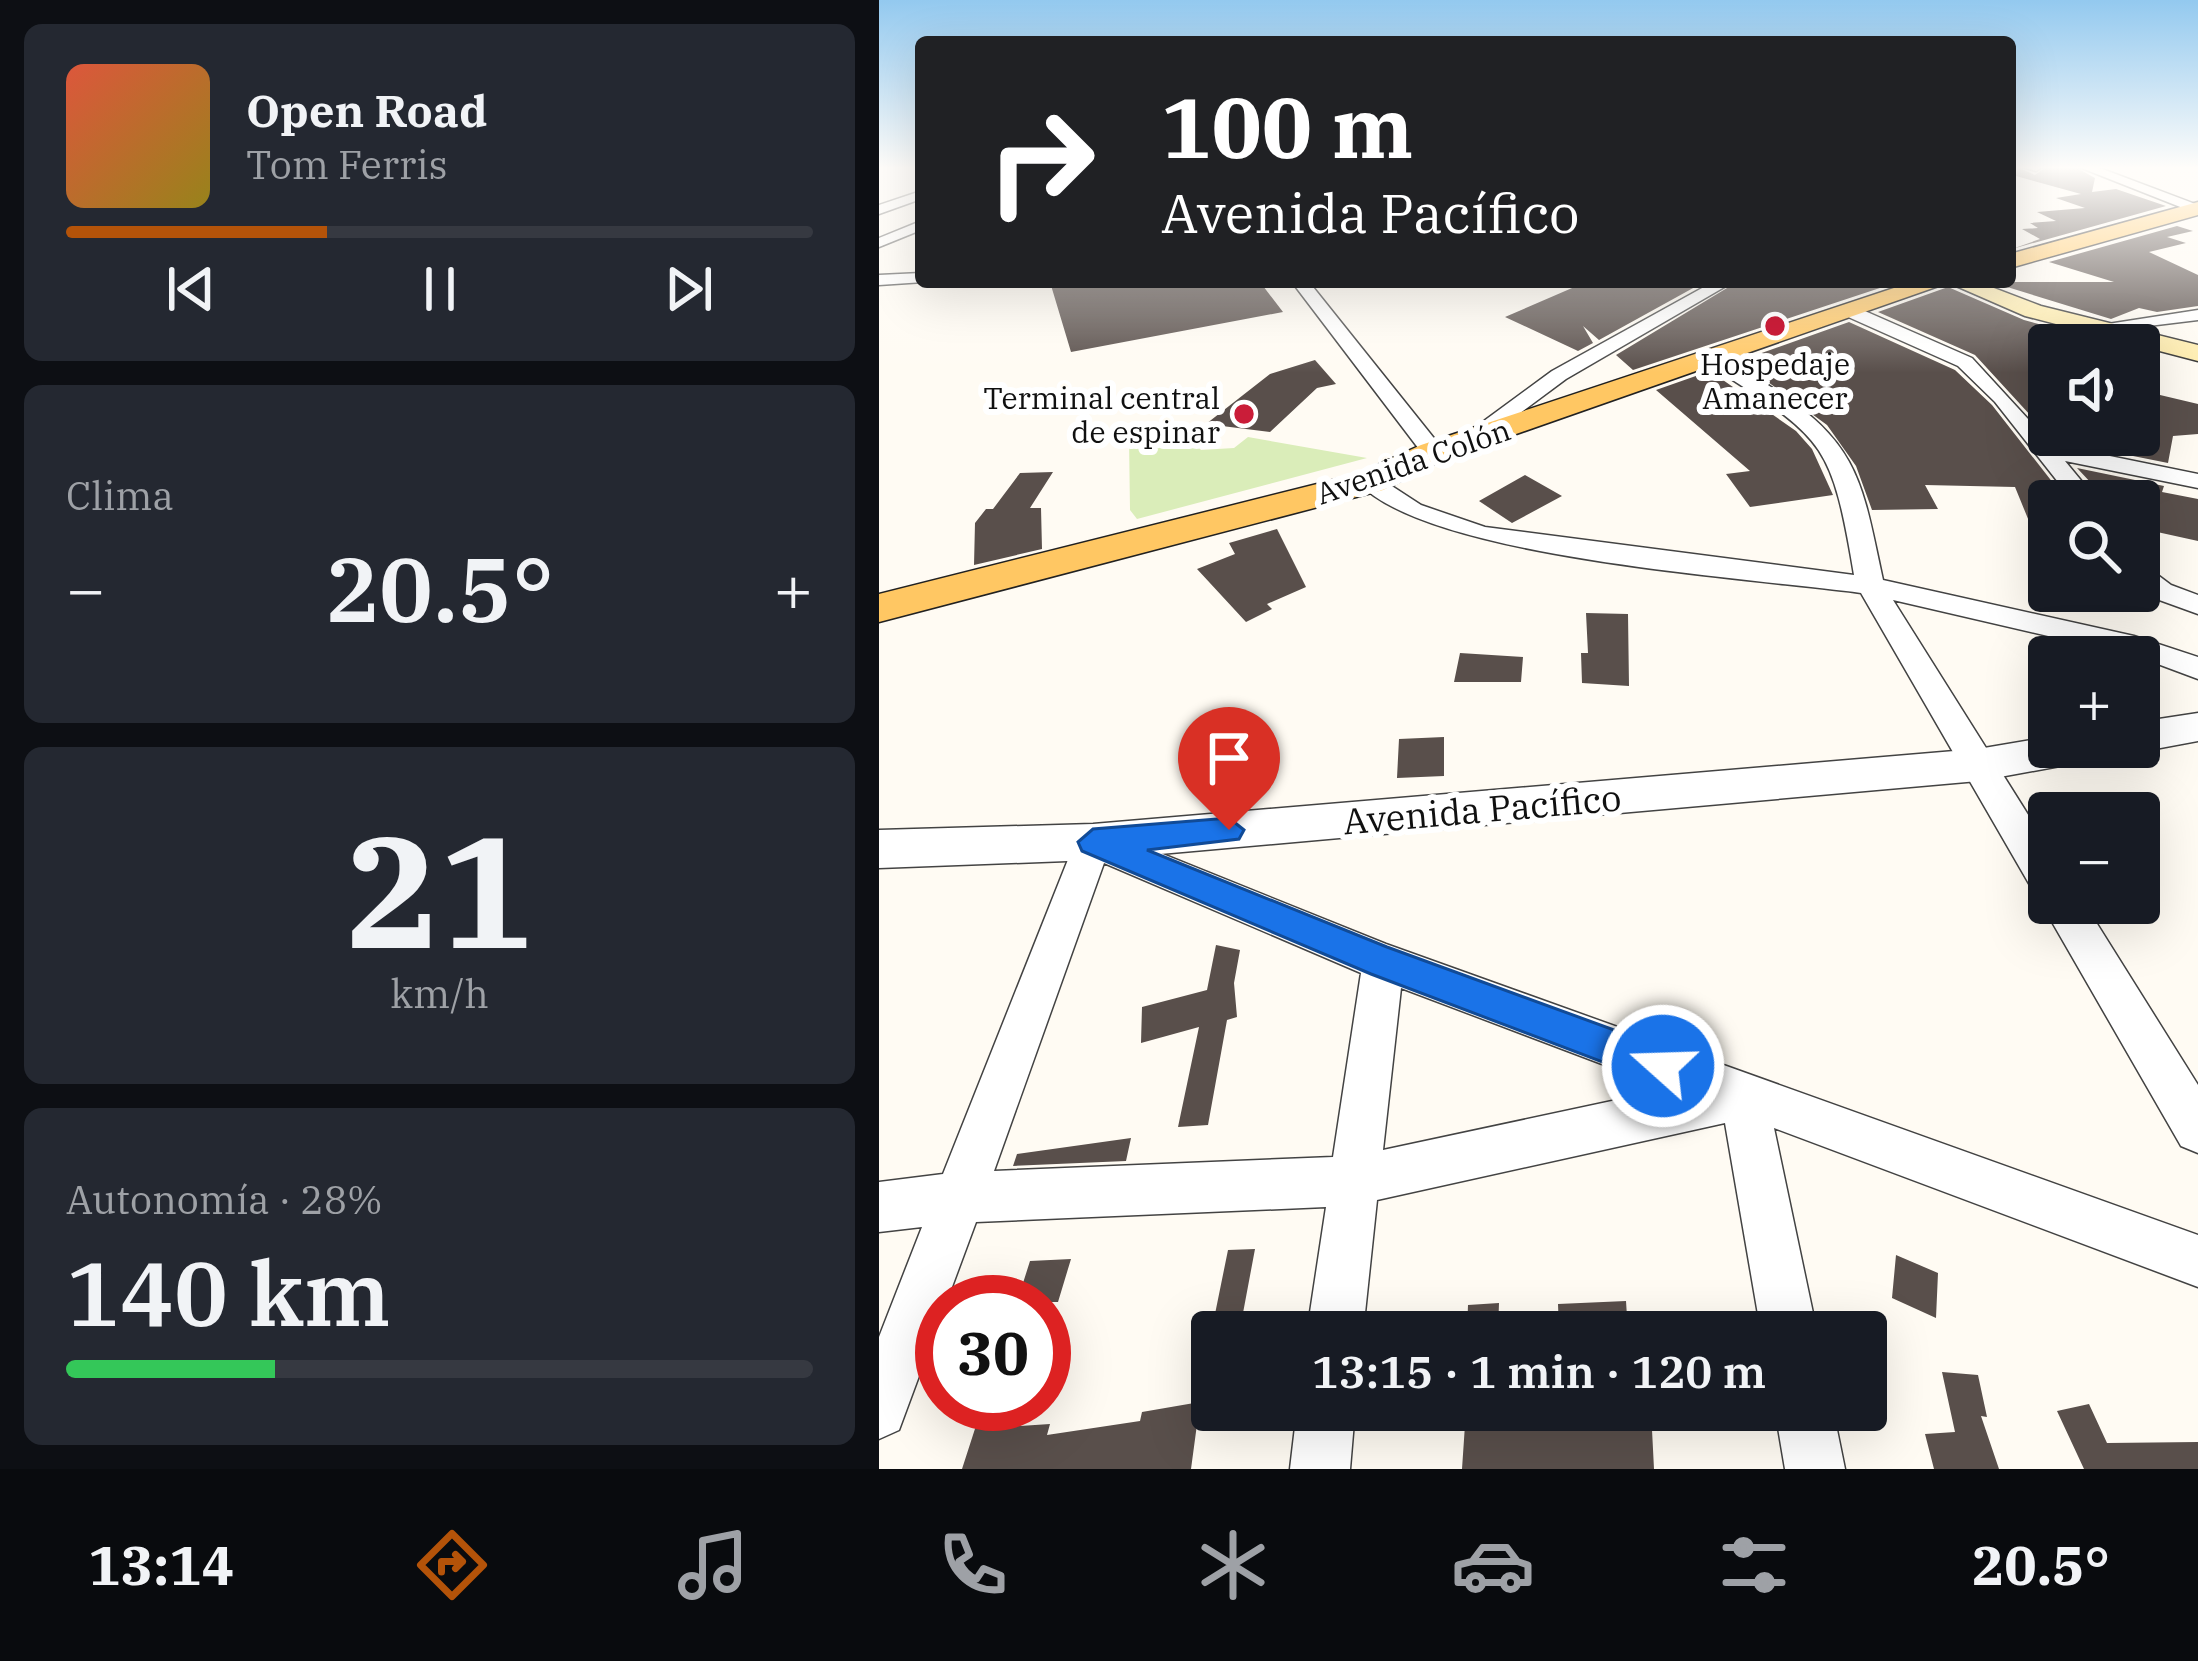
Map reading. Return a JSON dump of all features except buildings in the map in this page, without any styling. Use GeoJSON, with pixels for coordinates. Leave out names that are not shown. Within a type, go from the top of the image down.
{"type":"FeatureCollection","features":[{"type":"Feature","properties":{"kind":"main road"},"geometry":{"type":"LineString","coordinates":[[2016,259],[2102,236]]}},
{"type":"Feature","properties":{"kind":"main road","name":"Avenida Colón"},"geometry":{"type":"LineString","coordinates":[[879,608],[1370,482],[1449,447],[1920,288]]}},
{"type":"Feature","properties":{"kind":"main road"},"geometry":{"type":"LineString","coordinates":[[1978,288],[2098,324]]}},
{"type":"Feature","properties":{"kind":"main road"},"geometry":{"type":"LineString","coordinates":[[2005,288],[2098,324]]}},
{"type":"Feature","properties":{"kind":"main road"},"geometry":{"type":"LineString","coordinates":[[2160,334],[2198,340]]}},
{"type":"Feature","properties":{"kind":"main road"},"geometry":{"type":"LineString","coordinates":[[2160,341],[2198,352]]}},
{"type":"Feature","properties":{"kind":"street"},"geometry":{"type":"LineString","coordinates":[[879,280],[915,278]]}},
{"type":"Feature","properties":{"kind":"street"},"geometry":{"type":"LineString","coordinates":[[1305,288],[1449,447],[1559,375],[1715,288]]}},
{"type":"Feature","properties":{"kind":"street"},"geometry":{"type":"LineString","coordinates":[[1853,312],[1965,362],[2028,430]]}},
{"type":"Feature","properties":{"kind":"street"},"geometry":{"type":"LineString","coordinates":[[2111,324],[2198,315]]}},
{"type":"Feature","properties":{"kind":"street"},"geometry":{"type":"LineString","coordinates":[[1715,360],[1808,419],[1835,451],[1853,497],[1870,586],[2028,847]]}},
{"type":"Feature","properties":{"kind":"street"},"geometry":{"type":"LineString","coordinates":[[2052,456],[2070,480]]}},
{"type":"Feature","properties":{"kind":"street"},"geometry":{"type":"LineString","coordinates":[[2076,456],[2198,481]]}},
{"type":"Feature","properties":{"kind":"street"},"geometry":{"type":"LineString","coordinates":[[1370,482],[1412,510],[1481,534],[1870,586],[2134,646],[2198,668]]}},
{"type":"Feature","properties":{"kind":"street"},"geometry":{"type":"LineString","coordinates":[[2160,590],[2198,605]]}},
{"type":"Feature","properties":{"kind":"street"},"geometry":{"type":"LineString","coordinates":[[2160,733],[2198,727]]}},
{"type":"Feature","properties":{"kind":"street","name":"Avenida Pacífico"},"geometry":{"type":"LineString","coordinates":[[879,849],[1093,842],[1979,765],[2028,756]]}},
{"type":"Feature","properties":{"kind":"street"},"geometry":{"type":"LineString","coordinates":[[879,1410],[1093,842],[1383,962],[2198,1261]]}},
{"type":"Feature","properties":{"kind":"street"},"geometry":{"type":"LineString","coordinates":[[2075,924],[2198,1129]]}},
{"type":"Feature","properties":{"kind":"street"},"geometry":{"type":"LineString","coordinates":[[1337,1311],[1383,962]]}},
{"type":"Feature","properties":{"kind":"street"},"geometry":{"type":"LineString","coordinates":[[879,1207],[963,1197],[1351,1181],[1744,1096]]}},
{"type":"Feature","properties":{"kind":"street"},"geometry":{"type":"LineString","coordinates":[[1744,1096],[1785,1311]]}},
{"type":"Feature","properties":{"kind":"street"},"geometry":{"type":"LineString","coordinates":[[1320,1469],[1324,1431]]}},
{"type":"Feature","properties":{"kind":"street"},"geometry":{"type":"LineString","coordinates":[[1808,1431],[1815,1469]]}},
{"type":"Feature","properties":{"kind":"green space"},"geometry":{"type":"Polygon","coordinates":[[[1179,424],[1184,432],[1180,445],[1195,443],[1201,450],[1234,448],[1248,437],[1367,458],[1137,519],[1130,510],[1129,438],[1153,426],[1179,424]]]}},
{"type":"Feature","properties":{"kind":"place","name":"Hospedaje Amanecer"},"geometry":{"type":"Point","coordinates":[1775,326]}},
{"type":"Feature","properties":{"kind":"place","name":"Terminal central de espinar"},"geometry":{"type":"Point","coordinates":[1244,414]}},
{"type":"Feature","properties":{"kind":"route"},"geometry":{"type":"LineString","coordinates":[[1229,830],[1093,842],[1383,962],[1663,1066]]}}]}
